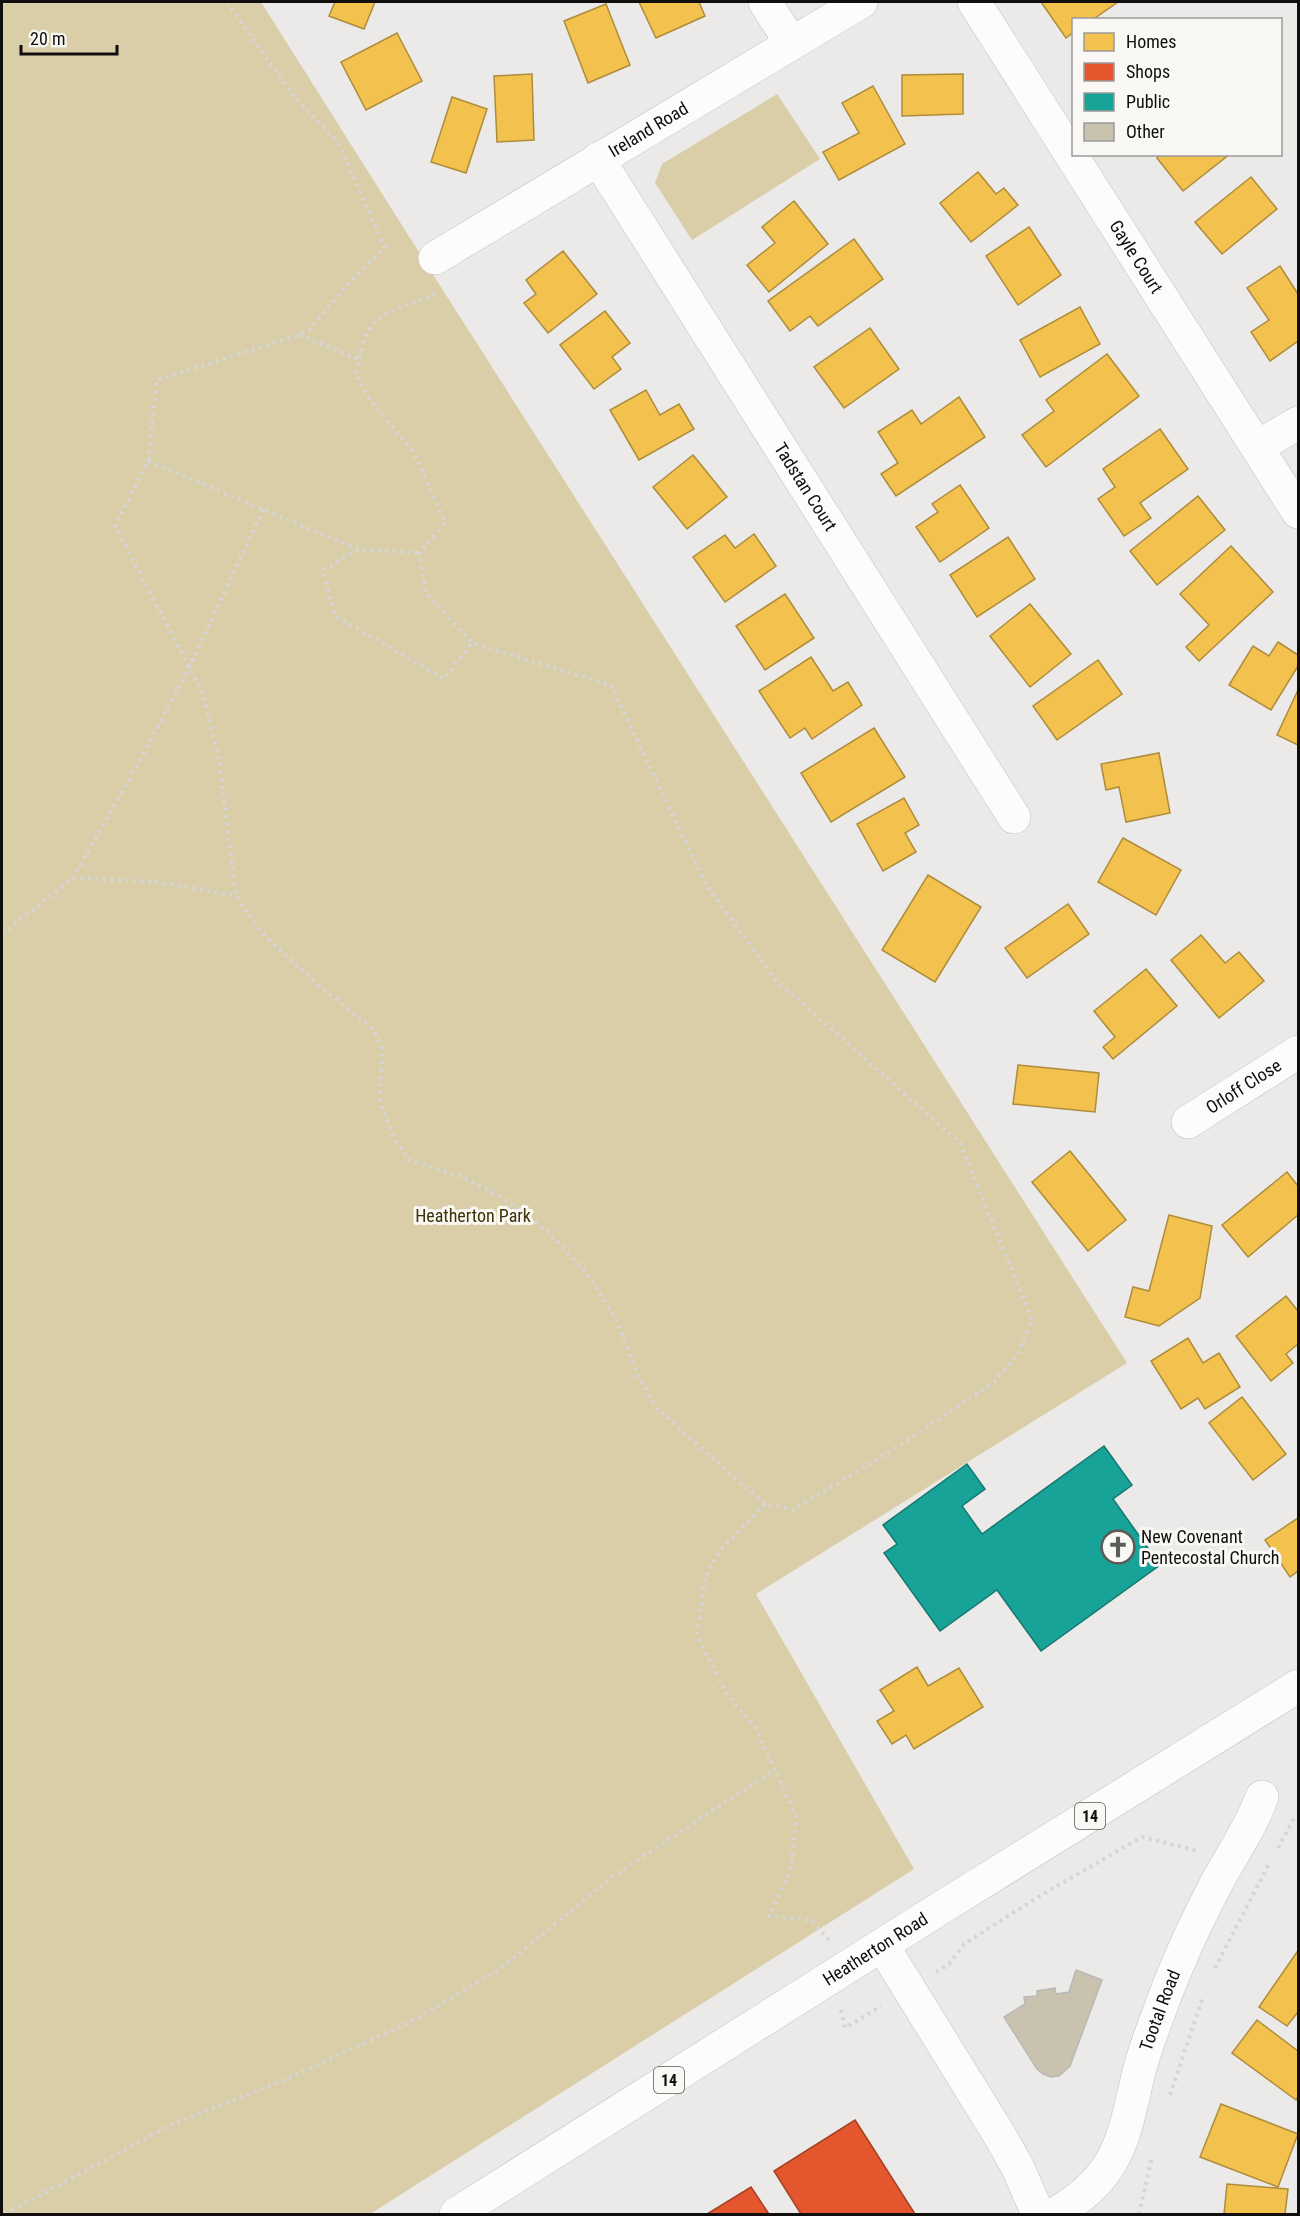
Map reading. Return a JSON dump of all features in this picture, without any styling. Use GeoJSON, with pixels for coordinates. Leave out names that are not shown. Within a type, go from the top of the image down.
{"type":"FeatureCollection","features":[{"type":"Feature","properties":{"kind":"street"},"geometry":{"type":"LineString","coordinates":[[765,2],[791,44]]}},
{"type":"Feature","properties":{"kind":"street","name":"Ireland Road"},"geometry":{"type":"LineString","coordinates":[[435,258],[861,2]]}},
{"type":"Feature","properties":{"kind":"street","name":"Gayle Court"},"geometry":{"type":"LineString","coordinates":[[974,2],[1299,512]]}},
{"type":"Feature","properties":{"kind":"street","name":"Tadstan Court"},"geometry":{"type":"LineString","coordinates":[[598,159],[1014,816]]}},
{"type":"Feature","properties":{"kind":"street"},"geometry":{"type":"LineString","coordinates":[[1257,447],[1299,423]]}},
{"type":"Feature","properties":{"kind":"street","name":"Orloff Close"},"geometry":{"type":"LineString","coordinates":[[1188,1122],[1299,1052]]}},
{"type":"Feature","properties":{"kind":"street","name":"Heatherton Road"},"geometry":{"type":"LineString","coordinates":[[456,2214],[882,1945],[1299,1686]]}},
{"type":"Feature","properties":{"kind":"street","name":"Tootal Road"},"geometry":{"type":"LineString","coordinates":[[1055,2214],[1074,2203],[1096,2184],[1110,2164],[1125,2133],[1137,2078],[1158,2015],[1182,1957],[1217,1882],[1254,1818],[1262,1797]]}},
{"type":"Feature","properties":{"kind":"street"},"geometry":{"type":"LineString","coordinates":[[882,1945],[1000,2136],[1018,2168],[1038,2214]]}},
{"type":"Feature","properties":{"kind":"path"},"geometry":{"type":"LineString","coordinates":[[227,2],[298,101],[339,144],[385,248],[360,269],[309,330],[157,380],[148,461],[115,526],[203,693],[218,753],[236,896],[261,932],[317,984],[374,1030],[382,1048],[380,1102],[394,1137],[409,1161],[458,1175],[500,1196],[546,1230],[586,1272],[615,1317],[638,1376],[657,1409],[765,1504],[793,1510],[896,1448],[994,1382],[1018,1354],[1032,1319],[960,1143],[775,979],[705,883],[612,685],[472,643],[426,593],[419,553]]}},
{"type":"Feature","properties":{"kind":"path"},"geometry":{"type":"LineString","coordinates":[[419,553],[446,523],[414,453],[369,400],[356,375],[364,340],[378,318],[439,291]]}},
{"type":"Feature","properties":{"kind":"path"},"geometry":{"type":"LineString","coordinates":[[299,335],[361,360]]}},
{"type":"Feature","properties":{"kind":"path"},"geometry":{"type":"LineString","coordinates":[[148,461],[358,549],[419,553]]}},
{"type":"Feature","properties":{"kind":"path"},"geometry":{"type":"LineString","coordinates":[[2,934],[73,878],[189,669],[263,510]]}},
{"type":"Feature","properties":{"kind":"path"},"geometry":{"type":"LineString","coordinates":[[358,549],[323,570],[335,616],[444,679],[472,643]]}},
{"type":"Feature","properties":{"kind":"path"},"geometry":{"type":"LineString","coordinates":[[73,878],[159,882],[236,896]]}},
{"type":"Feature","properties":{"kind":"path"},"geometry":{"type":"LineString","coordinates":[[765,1504],[720,1551],[705,1578],[697,1636],[727,1694],[756,1728],[796,1817],[791,1870],[768,1916],[811,1920],[830,1942],[845,2028],[950,1964],[964,1944],[1043,1894],[1142,1838],[1194,1850],[1200,1844]]}},
{"type":"Feature","properties":{"kind":"path"},"geometry":{"type":"LineString","coordinates":[[5,2214],[171,2125],[291,2077],[410,2022],[500,1969],[612,1877],[776,1769]]}},
{"type":"Feature","properties":{"kind":"path"},"geometry":{"type":"LineString","coordinates":[[1210,1977],[1294,1818]]}},
{"type":"Feature","properties":{"kind":"path"},"geometry":{"type":"LineString","coordinates":[[1167,2105],[1188,2037],[1207,1987]]}},
{"type":"Feature","properties":{"kind":"path"},"geometry":{"type":"LineString","coordinates":[[1139,2214],[1153,2156]]}},
{"type":"Feature","properties":{"kind":"green space","name":"Heatherton Park"},"geometry":{"type":"Polygon","coordinates":[[[2,2],[261,2],[1127,1363],[756,1594],[914,1869],[370,2214],[2,2214],[2,2]]]}},
{"type":"Feature","properties":{"kind":"green space"},"geometry":{"type":"Polygon","coordinates":[[[777,94],[820,159],[692,240],[655,183],[662,164],[777,94]]]}},
{"type":"Feature","properties":{"kind":"building: Homes"},"geometry":{"type":"Polygon","coordinates":[[[335,2],[375,2],[364,29],[329,16],[335,2]]]}},
{"type":"Feature","properties":{"kind":"building: Homes"},"geometry":{"type":"Polygon","coordinates":[[[639,2],[699,2],[705,16],[656,38],[639,2]]]}},
{"type":"Feature","properties":{"kind":"building: Homes"},"geometry":{"type":"Polygon","coordinates":[[[1041,2],[1118,2],[1095,18],[1072,18],[1072,34],[1066,38],[1041,2]]]}},
{"type":"Feature","properties":{"kind":"building: Homes"},"geometry":{"type":"Polygon","coordinates":[[[606,4],[630,65],[588,83],[564,21],[606,4]]]}},
{"type":"Feature","properties":{"kind":"building: Homes"},"geometry":{"type":"Polygon","coordinates":[[[397,33],[422,81],[366,110],[341,62],[397,33]]]}},
{"type":"Feature","properties":{"kind":"building: Homes"},"geometry":{"type":"Polygon","coordinates":[[[532,74],[534,140],[497,142],[494,76],[532,74]]]}},
{"type":"Feature","properties":{"kind":"building: Homes"},"geometry":{"type":"Polygon","coordinates":[[[963,74],[963,114],[902,116],[902,75],[963,74]]]}},
{"type":"Feature","properties":{"kind":"building: Homes"},"geometry":{"type":"Polygon","coordinates":[[[873,86],[905,144],[839,180],[823,152],[859,133],[842,103],[873,86]]]}},
{"type":"Feature","properties":{"kind":"building: Homes"},"geometry":{"type":"Polygon","coordinates":[[[452,97],[487,109],[466,173],[431,162],[452,97]]]}},
{"type":"Feature","properties":{"kind":"building: Homes"},"geometry":{"type":"Polygon","coordinates":[[[1159,156],[1227,156],[1183,191],[1157,158],[1159,156]]]}},
{"type":"Feature","properties":{"kind":"building: Homes"},"geometry":{"type":"Polygon","coordinates":[[[978,172],[996,194],[1004,188],[1018,205],[971,242],[940,203],[978,172]]]}},
{"type":"Feature","properties":{"kind":"building: Homes"},"geometry":{"type":"Polygon","coordinates":[[[1251,177],[1277,209],[1222,254],[1195,222],[1251,177]]]}},
{"type":"Feature","properties":{"kind":"building: Homes"},"geometry":{"type":"Polygon","coordinates":[[[794,201],[828,244],[769,292],[747,265],[775,243],[762,227],[794,201]]]}},
{"type":"Feature","properties":{"kind":"building: Homes"},"geometry":{"type":"Polygon","coordinates":[[[1029,227],[1061,275],[1018,305],[986,256],[1029,227]]]}},
{"type":"Feature","properties":{"kind":"building: Homes"},"geometry":{"type":"Polygon","coordinates":[[[854,239],[883,279],[818,326],[810,316],[790,331],[768,301],[854,239]]]}},
{"type":"Feature","properties":{"kind":"building: Homes"},"geometry":{"type":"Polygon","coordinates":[[[563,251],[597,294],[548,333],[524,303],[536,294],[526,280],[563,251]]]}},
{"type":"Feature","properties":{"kind":"building: Homes"},"geometry":{"type":"Polygon","coordinates":[[[1280,266],[1298,294],[1298,341],[1270,361],[1251,332],[1269,320],[1247,288],[1280,266]]]}},
{"type":"Feature","properties":{"kind":"building: Homes"},"geometry":{"type":"Polygon","coordinates":[[[1080,307],[1100,344],[1040,377],[1020,340],[1080,307]]]}},
{"type":"Feature","properties":{"kind":"building: Homes"},"geometry":{"type":"Polygon","coordinates":[[[605,311],[630,343],[612,357],[621,369],[594,389],[560,345],[605,311]]]}},
{"type":"Feature","properties":{"kind":"building: Homes"},"geometry":{"type":"Polygon","coordinates":[[[870,328],[899,369],[844,408],[814,367],[870,328]]]}},
{"type":"Feature","properties":{"kind":"building: Homes"},"geometry":{"type":"Polygon","coordinates":[[[1107,354],[1139,396],[1046,467],[1022,435],[1054,411],[1046,400],[1107,354]]]}},
{"type":"Feature","properties":{"kind":"building: Homes"},"geometry":{"type":"Polygon","coordinates":[[[646,390],[660,415],[679,404],[694,429],[639,460],[610,410],[646,390]]]}},
{"type":"Feature","properties":{"kind":"building: Homes"},"geometry":{"type":"Polygon","coordinates":[[[959,397],[985,437],[896,496],[881,474],[898,463],[878,432],[912,410],[921,424],[959,397]]]}},
{"type":"Feature","properties":{"kind":"building: Homes"},"geometry":{"type":"Polygon","coordinates":[[[1160,429],[1188,469],[1140,503],[1151,518],[1124,536],[1098,499],[1115,487],[1103,469],[1160,429]]]}},
{"type":"Feature","properties":{"kind":"building: Homes"},"geometry":{"type":"Polygon","coordinates":[[[693,455],[727,497],[687,529],[653,487],[693,455]]]}},
{"type":"Feature","properties":{"kind":"building: Homes"},"geometry":{"type":"Polygon","coordinates":[[[960,485],[989,528],[940,562],[916,527],[938,512],[932,504],[960,485]]]}},
{"type":"Feature","properties":{"kind":"building: Homes"},"geometry":{"type":"Polygon","coordinates":[[[1198,496],[1225,530],[1157,585],[1130,551],[1198,496]]]}},
{"type":"Feature","properties":{"kind":"building: Homes"},"geometry":{"type":"Polygon","coordinates":[[[754,534],[776,566],[725,602],[693,557],[725,535],[735,548],[754,534]]]}},
{"type":"Feature","properties":{"kind":"building: Homes"},"geometry":{"type":"Polygon","coordinates":[[[1008,537],[1035,579],[977,617],[950,575],[1008,537]]]}},
{"type":"Feature","properties":{"kind":"building: Homes"},"geometry":{"type":"Polygon","coordinates":[[[1231,546],[1273,592],[1199,661],[1186,647],[1209,625],[1180,594],[1231,546]]]}},
{"type":"Feature","properties":{"kind":"building: Homes"},"geometry":{"type":"Polygon","coordinates":[[[785,594],[814,638],[765,670],[736,626],[785,594]]]}},
{"type":"Feature","properties":{"kind":"building: Homes"},"geometry":{"type":"Polygon","coordinates":[[[1030,604],[1071,654],[1030,687],[990,636],[1030,604]]]}},
{"type":"Feature","properties":{"kind":"building: Homes"},"geometry":{"type":"Polygon","coordinates":[[[1278,642],[1298,655],[1298,666],[1271,710],[1229,685],[1253,646],[1269,656],[1278,642]]]}},
{"type":"Feature","properties":{"kind":"building: Homes"},"geometry":{"type":"Polygon","coordinates":[[[811,657],[833,691],[848,682],[862,705],[812,739],[805,728],[790,738],[759,691],[811,657]]]}},
{"type":"Feature","properties":{"kind":"building: Homes"},"geometry":{"type":"Polygon","coordinates":[[[1098,660],[1122,694],[1057,740],[1033,706],[1098,660]]]}},
{"type":"Feature","properties":{"kind":"building: Homes"},"geometry":{"type":"Polygon","coordinates":[[[1298,690],[1298,745],[1277,735],[1298,690]]]}},
{"type":"Feature","properties":{"kind":"building: Homes"},"geometry":{"type":"Polygon","coordinates":[[[874,728],[905,777],[831,822],[801,773],[874,728]]]}},
{"type":"Feature","properties":{"kind":"building: Homes"},"geometry":{"type":"Polygon","coordinates":[[[1159,753],[1170,813],[1126,822],[1119,787],[1106,790],[1101,764],[1159,753]]]}},
{"type":"Feature","properties":{"kind":"building: Homes"},"geometry":{"type":"Polygon","coordinates":[[[904,798],[919,825],[905,833],[916,852],[883,871],[857,824],[904,798]]]}},
{"type":"Feature","properties":{"kind":"building: Homes"},"geometry":{"type":"Polygon","coordinates":[[[1123,838],[1181,870],[1156,915],[1098,882],[1123,838]]]}},
{"type":"Feature","properties":{"kind":"building: Homes"},"geometry":{"type":"Polygon","coordinates":[[[928,875],[981,907],[935,982],[882,950],[928,875]]]}},
{"type":"Feature","properties":{"kind":"building: Homes"},"geometry":{"type":"Polygon","coordinates":[[[1068,904],[1089,934],[1027,978],[1005,948],[1068,904]]]}},
{"type":"Feature","properties":{"kind":"building: Homes"},"geometry":{"type":"Polygon","coordinates":[[[1201,935],[1225,963],[1239,952],[1264,981],[1219,1018],[1171,960],[1201,935]]]}},
{"type":"Feature","properties":{"kind":"building: Homes"},"geometry":{"type":"Polygon","coordinates":[[[1146,969],[1177,1006],[1113,1059],[1103,1047],[1115,1037],[1094,1011],[1146,969]]]}},
{"type":"Feature","properties":{"kind":"building: Homes"},"geometry":{"type":"Polygon","coordinates":[[[1018,1065],[1099,1073],[1095,1112],[1013,1104],[1018,1065]]]}},
{"type":"Feature","properties":{"kind":"building: Homes"},"geometry":{"type":"Polygon","coordinates":[[[1070,1151],[1126,1220],[1088,1251],[1032,1182],[1070,1151]]]}},
{"type":"Feature","properties":{"kind":"building: Homes"},"geometry":{"type":"Polygon","coordinates":[[[1287,1172],[1298,1186],[1298,1215],[1248,1257],[1222,1225],[1287,1172]]]}},
{"type":"Feature","properties":{"kind":"building: Homes"},"geometry":{"type":"Polygon","coordinates":[[[1169,1215],[1212,1226],[1200,1298],[1159,1326],[1125,1317],[1133,1287],[1149,1291],[1169,1215]]]}},
{"type":"Feature","properties":{"kind":"building: Homes"},"geometry":{"type":"Polygon","coordinates":[[[1286,1296],[1298,1311],[1298,1344],[1286,1354],[1293,1363],[1271,1381],[1236,1336],[1286,1296]]]}},
{"type":"Feature","properties":{"kind":"building: Homes"},"geometry":{"type":"Polygon","coordinates":[[[1188,1338],[1203,1363],[1219,1353],[1240,1387],[1205,1409],[1198,1398],[1181,1409],[1151,1361],[1188,1338]]]}},
{"type":"Feature","properties":{"kind":"building: Homes"},"geometry":{"type":"Polygon","coordinates":[[[1242,1397],[1286,1454],[1253,1480],[1209,1423],[1242,1397]]]}},
{"type":"Feature","properties":{"kind":"building: Homes"},"geometry":{"type":"Polygon","coordinates":[[[1298,1518],[1298,1571],[1290,1577],[1265,1540],[1298,1518]]]}},
{"type":"Feature","properties":{"kind":"building: Homes"},"geometry":{"type":"Polygon","coordinates":[[[917,1667],[928,1686],[959,1668],[983,1707],[914,1749],[906,1735],[892,1744],[877,1721],[894,1711],[880,1690],[917,1667]]]}},
{"type":"Feature","properties":{"kind":"building: Homes"},"geometry":{"type":"Polygon","coordinates":[[[1297,1952],[1298,2012],[1287,2026],[1259,2007],[1297,1952]]]}},
{"type":"Feature","properties":{"kind":"building: Homes"},"geometry":{"type":"Polygon","coordinates":[[[1257,2020],[1298,2051],[1298,2097],[1296,2100],[1232,2053],[1257,2020]]]}},
{"type":"Feature","properties":{"kind":"building: Homes"},"geometry":{"type":"Polygon","coordinates":[[[1221,2104],[1298,2134],[1278,2187],[1200,2157],[1221,2104]]]}},
{"type":"Feature","properties":{"kind":"building: Homes"},"geometry":{"type":"Polygon","coordinates":[[[1227,2184],[1288,2189],[1285,2214],[1224,2214],[1227,2184]]]}},
{"type":"Feature","properties":{"kind":"building: Shops"},"geometry":{"type":"Polygon","coordinates":[[[855,2120],[915,2214],[801,2214],[774,2171],[855,2120]]]}},
{"type":"Feature","properties":{"kind":"building: Shops"},"geometry":{"type":"Polygon","coordinates":[[[751,2187],[769,2214],[707,2214],[751,2187]]]}},
{"type":"Feature","properties":{"kind":"building: Public"},"geometry":{"type":"Polygon","coordinates":[[[1104,1446],[1132,1485],[1113,1499],[1160,1565],[1041,1651],[997,1590],[940,1631],[884,1553],[897,1544],[883,1525],[967,1464],[985,1489],[962,1506],[982,1534],[1104,1446]]]}},
{"type":"Feature","properties":{"kind":"building: Other"},"geometry":{"type":"Polygon","coordinates":[[[1076,1970],[1102,1980],[1070,2066],[1059,2076],[1051,2077],[1037,2069],[1004,2017],[1025,2004],[1024,1997],[1037,1996],[1037,1991],[1055,1988],[1056,1994],[1069,1992],[1076,1970]]]}},
{"type":"Feature","properties":{"kind":"place","name":"New Covenant Pentecostal Church"},"geometry":{"type":"Point","coordinates":[1118,1547]}}]}
